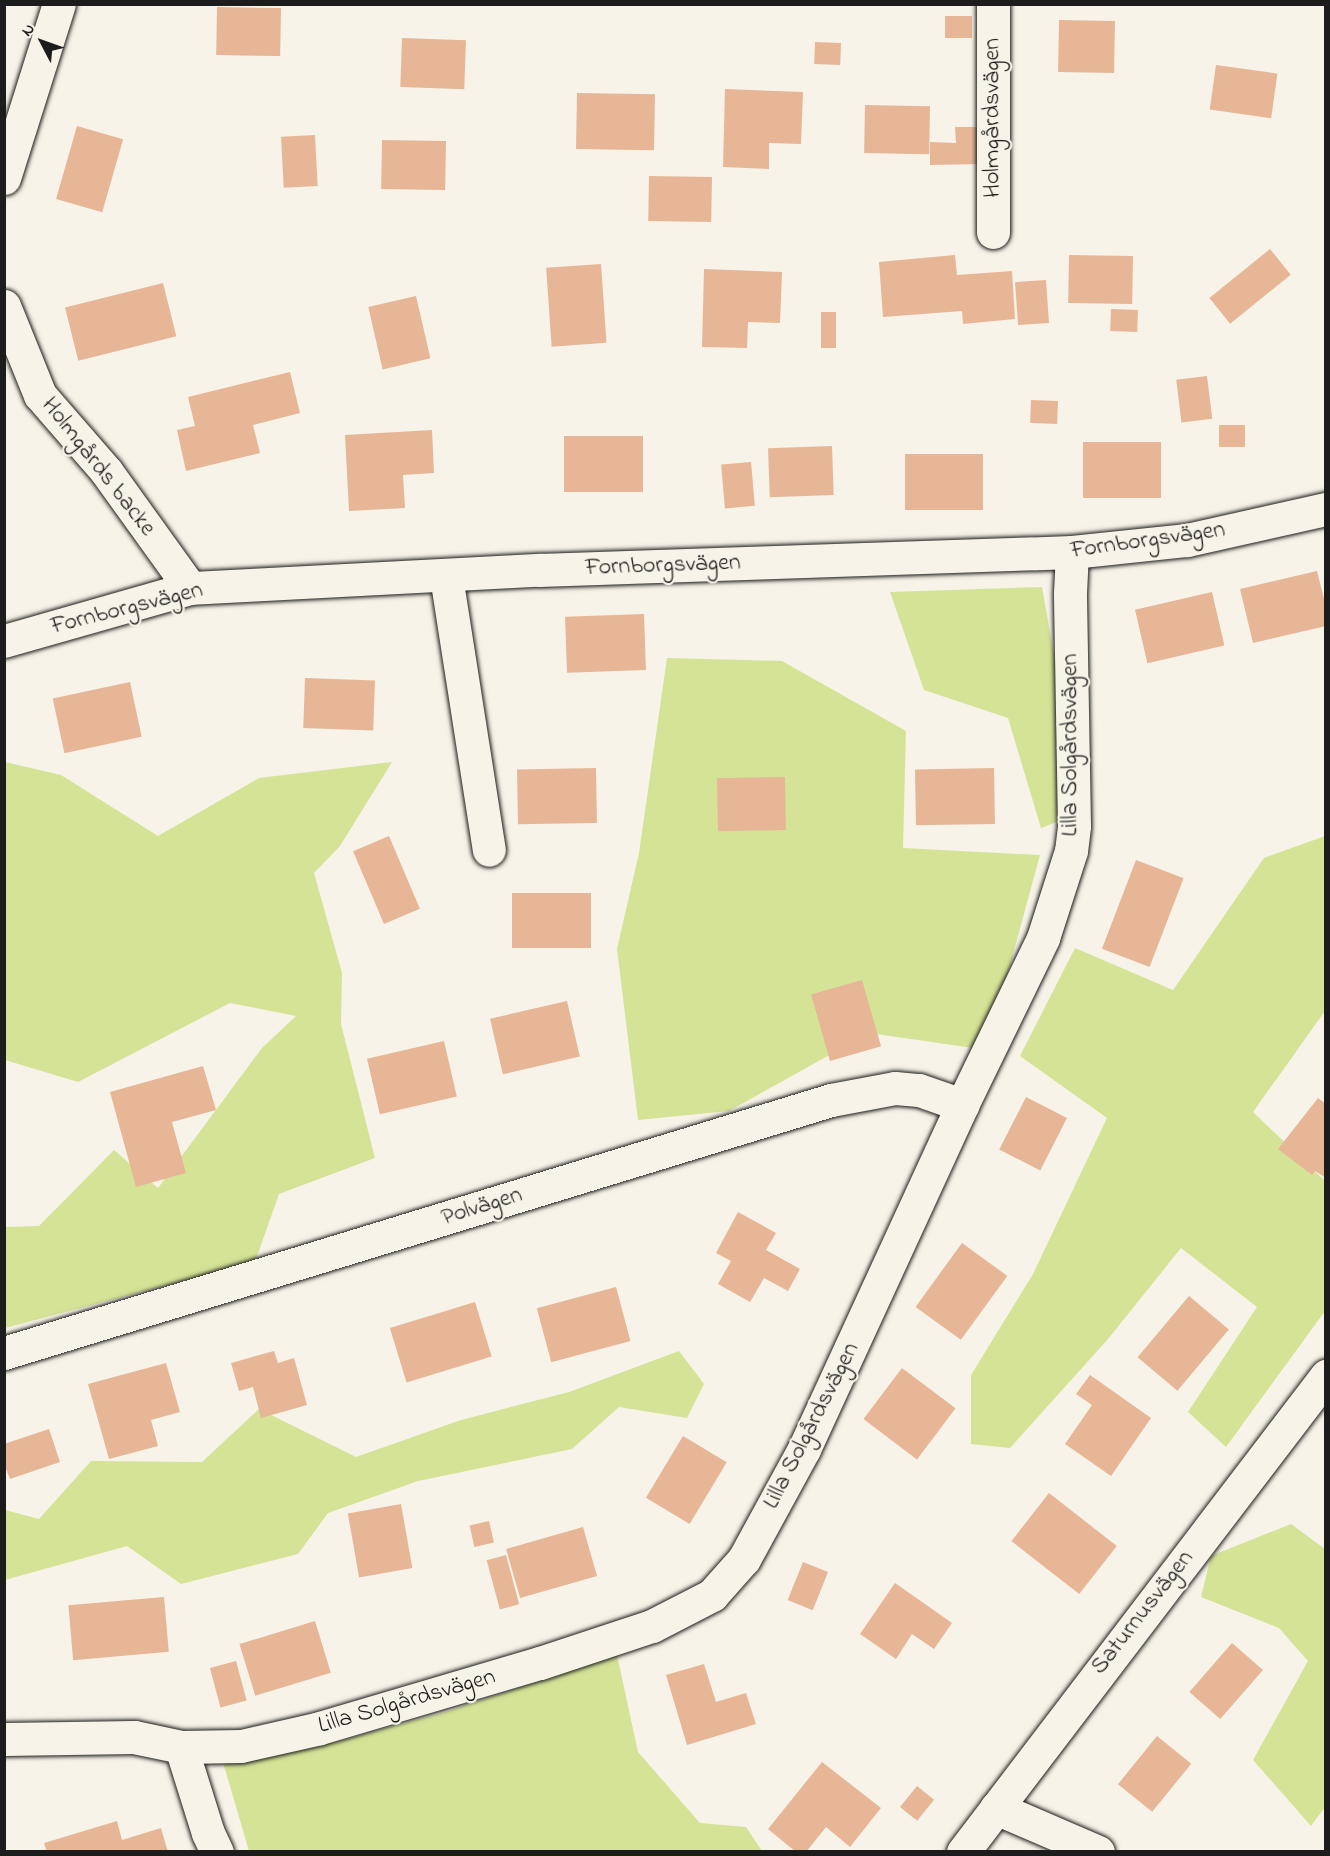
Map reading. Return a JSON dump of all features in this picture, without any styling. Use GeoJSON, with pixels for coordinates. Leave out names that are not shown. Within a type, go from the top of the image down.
{"type":"FeatureCollection","features":[{"type":"Feature","properties":{"kind":"street"},"geometry":{"type":"LineString","coordinates":[[4,178],[58,4]]}},
{"type":"Feature","properties":{"kind":"street","name":"Holmgårdsvägen"},"geometry":{"type":"LineString","coordinates":[[993,4],[993,232]]}},
{"type":"Feature","properties":{"kind":"street","name":"Holmgårds backe"},"geometry":{"type":"LineString","coordinates":[[4,306],[40,395],[106,471],[190,588]]}},
{"type":"Feature","properties":{"kind":"street","name":"Fornborgsvägen"},"geometry":{"type":"LineString","coordinates":[[4,640],[190,588],[550,569],[1072,552],[1187,540],[1326,509]]}},
{"type":"Feature","properties":{"kind":"street","name":"Lilla Solgårdsvägen"},"geometry":{"type":"LineString","coordinates":[[4,1739],[134,1737],[181,1747],[241,1746],[320,1728],[540,1663],[652,1626],[712,1595],[744,1559],[804,1449],[962,1105],[1043,938],[1071,851],[1074,826],[1070,592],[1072,552]]}},
{"type":"Feature","properties":{"kind":"street"},"geometry":{"type":"LineString","coordinates":[[446,576],[489,850]]}},
{"type":"Feature","properties":{"kind":"street","name":"Polvägen"},"geometry":{"type":"LineString","coordinates":[[4,1353],[831,1100],[895,1088],[919,1090],[962,1105]]}},
{"type":"Feature","properties":{"kind":"street","name":"Saturnusvägen"},"geometry":{"type":"LineString","coordinates":[[963,1851],[1326,1376]]}},
{"type":"Feature","properties":{"kind":"street"},"geometry":{"type":"LineString","coordinates":[[181,1747],[208,1833],[217,1851]]}},
{"type":"Feature","properties":{"kind":"street"},"geometry":{"type":"LineString","coordinates":[[996,1808],[1098,1851]]}},
{"type":"Feature","properties":{"kind":"green space"},"geometry":{"type":"Polygon","coordinates":[[[1042,587],[1062,700],[1075,815],[1041,828],[1008,718],[924,690],[890,592],[1042,587]]]}},
{"type":"Feature","properties":{"kind":"green space"},"geometry":{"type":"Polygon","coordinates":[[[667,658],[782,661],[906,731],[903,848],[1040,855],[987,1050],[869,1033],[729,1111],[638,1120],[617,949],[639,853],[667,658]]]}},
{"type":"Feature","properties":{"kind":"green space"},"geometry":{"type":"Polygon","coordinates":[[[5,762],[61,775],[158,836],[259,778],[392,762],[340,846],[314,873],[342,973],[341,1024],[375,1158],[279,1194],[255,1262],[5,1328],[5,1227],[39,1226],[114,1150],[158,1188],[262,1048],[296,1016],[230,1003],[78,1082],[5,1060],[5,762]]]}},
{"type":"Feature","properties":{"kind":"green space"},"geometry":{"type":"Polygon","coordinates":[[[1325,836],[1325,1011],[1253,1112],[1325,1181],[1325,1311],[1226,1447],[1188,1412],[1257,1307],[1181,1248],[1108,1339],[1010,1448],[971,1444],[971,1375],[1033,1274],[1107,1118],[1020,1056],[1075,948],[1173,990],[1264,858],[1325,836]]]}},
{"type":"Feature","properties":{"kind":"green space"},"geometry":{"type":"Polygon","coordinates":[[[679,1351],[704,1384],[687,1418],[619,1407],[572,1449],[418,1481],[328,1513],[298,1554],[181,1584],[127,1546],[5,1580],[5,1510],[39,1519],[91,1461],[202,1462],[259,1409],[356,1457],[461,1420],[569,1392],[679,1351]]]}},
{"type":"Feature","properties":{"kind":"green space"},"geometry":{"type":"Polygon","coordinates":[[[1291,1524],[1325,1549],[1325,1807],[1311,1826],[1253,1760],[1308,1661],[1279,1628],[1201,1597],[1211,1556],[1291,1524]]]}},
{"type":"Feature","properties":{"kind":"green space"},"geometry":{"type":"Polygon","coordinates":[[[617,1655],[638,1752],[700,1823],[746,1827],[762,1851],[249,1851],[222,1759],[336,1742],[449,1711],[617,1655]]]}},
{"type":"Feature","properties":{"kind":"building"},"geometry":{"type":"Polygon","coordinates":[[[217,7],[281,8],[280,56],[216,55],[217,7]]]}},
{"type":"Feature","properties":{"kind":"building"},"geometry":{"type":"Polygon","coordinates":[[[945,16],[972,16],[972,38],[945,38],[945,16]]]}},
{"type":"Feature","properties":{"kind":"building"},"geometry":{"type":"Polygon","coordinates":[[[1059,20],[1115,21],[1114,73],[1058,72],[1059,20]]]}},
{"type":"Feature","properties":{"kind":"building"},"geometry":{"type":"Polygon","coordinates":[[[402,38],[466,40],[464,89],[400,87],[402,38]]]}},
{"type":"Feature","properties":{"kind":"building"},"geometry":{"type":"Polygon","coordinates":[[[815,42],[841,43],[840,65],[814,64],[815,42]]]}},
{"type":"Feature","properties":{"kind":"building"},"geometry":{"type":"Polygon","coordinates":[[[1216,65],[1277,74],[1271,118],[1210,110],[1216,65]]]}},
{"type":"Feature","properties":{"kind":"building"},"geometry":{"type":"Polygon","coordinates":[[[725,89],[803,92],[801,144],[769,143],[769,169],[723,167],[725,89]]]}},
{"type":"Feature","properties":{"kind":"building"},"geometry":{"type":"Polygon","coordinates":[[[577,93],[655,94],[654,150],[576,149],[577,93]]]}},
{"type":"Feature","properties":{"kind":"building"},"geometry":{"type":"Polygon","coordinates":[[[865,105],[930,106],[929,154],[864,153],[865,105]]]}},
{"type":"Feature","properties":{"kind":"building"},"geometry":{"type":"Polygon","coordinates":[[[77,126],[123,139],[102,212],[56,199],[77,126]]]}},
{"type":"Feature","properties":{"kind":"building"},"geometry":{"type":"Polygon","coordinates":[[[955,127],[978,127],[979,164],[930,165],[930,142],[956,143],[955,127]]]}},
{"type":"Feature","properties":{"kind":"building"},"geometry":{"type":"Polygon","coordinates":[[[315,135],[318,186],[284,188],[281,137],[315,135]]]}},
{"type":"Feature","properties":{"kind":"building"},"geometry":{"type":"Polygon","coordinates":[[[382,140],[446,141],[445,190],[381,189],[382,140]]]}},
{"type":"Feature","properties":{"kind":"building"},"geometry":{"type":"Polygon","coordinates":[[[649,176],[712,177],[711,222],[648,221],[649,176]]]}},
{"type":"Feature","properties":{"kind":"building"},"geometry":{"type":"Polygon","coordinates":[[[1270,249],[1291,275],[1230,324],[1209,298],[1270,249]]]}},
{"type":"Feature","properties":{"kind":"building"},"geometry":{"type":"Polygon","coordinates":[[[955,255],[957,275],[1012,271],[1015,319],[963,324],[962,311],[883,317],[879,262],[955,255]]]}},
{"type":"Feature","properties":{"kind":"building"},"geometry":{"type":"Polygon","coordinates":[[[1069,255],[1133,256],[1132,304],[1068,303],[1069,255]]]}},
{"type":"Feature","properties":{"kind":"building"},"geometry":{"type":"Polygon","coordinates":[[[601,264],[607,343],[552,347],[546,268],[601,264]]]}},
{"type":"Feature","properties":{"kind":"building"},"geometry":{"type":"Polygon","coordinates":[[[704,269],[782,272],[780,323],[748,322],[747,348],[702,347],[704,269]]]}},
{"type":"Feature","properties":{"kind":"building"},"geometry":{"type":"Polygon","coordinates":[[[1046,280],[1049,323],[1018,325],[1015,282],[1046,280]]]}},
{"type":"Feature","properties":{"kind":"building"},"geometry":{"type":"Polygon","coordinates":[[[163,283],[176,336],[78,361],[65,307],[163,283]]]}},
{"type":"Feature","properties":{"kind":"building"},"geometry":{"type":"Polygon","coordinates":[[[416,296],[430,358],[383,369],[368,307],[416,296]]]}},
{"type":"Feature","properties":{"kind":"building"},"geometry":{"type":"Polygon","coordinates":[[[1111,309],[1138,310],[1137,332],[1110,331],[1111,309]]]}},
{"type":"Feature","properties":{"kind":"building"},"geometry":{"type":"Polygon","coordinates":[[[821,312],[836,312],[836,348],[821,348],[821,312]]]}},
{"type":"Feature","properties":{"kind":"building"},"geometry":{"type":"Polygon","coordinates":[[[290,372],[300,413],[253,425],[260,453],[186,471],[177,430],[195,426],[188,397],[290,372]]]}},
{"type":"Feature","properties":{"kind":"building"},"geometry":{"type":"Polygon","coordinates":[[[1207,376],[1212,419],[1181,422],[1176,380],[1207,376]]]}},
{"type":"Feature","properties":{"kind":"building"},"geometry":{"type":"Polygon","coordinates":[[[1031,400],[1058,401],[1057,424],[1030,423],[1031,400]]]}},
{"type":"Feature","properties":{"kind":"building"},"geometry":{"type":"Polygon","coordinates":[[[1219,425],[1245,425],[1245,447],[1219,447],[1219,425]]]}},
{"type":"Feature","properties":{"kind":"building"},"geometry":{"type":"Polygon","coordinates":[[[432,430],[434,473],[403,475],[405,508],[349,511],[345,435],[432,430]]]}},
{"type":"Feature","properties":{"kind":"building"},"geometry":{"type":"Polygon","coordinates":[[[564,436],[643,436],[643,492],[564,492],[564,436]]]}},
{"type":"Feature","properties":{"kind":"building"},"geometry":{"type":"Polygon","coordinates":[[[1083,442],[1161,442],[1161,498],[1083,498],[1083,442]]]}},
{"type":"Feature","properties":{"kind":"building"},"geometry":{"type":"Polygon","coordinates":[[[832,446],[834,495],[770,497],[768,448],[832,446]]]}},
{"type":"Feature","properties":{"kind":"building"},"geometry":{"type":"Polygon","coordinates":[[[905,454],[983,454],[983,510],[905,510],[905,454]]]}},
{"type":"Feature","properties":{"kind":"building"},"geometry":{"type":"Polygon","coordinates":[[[751,462],[755,506],[725,508],[721,465],[751,462]]]}},
{"type":"Feature","properties":{"kind":"building"},"geometry":{"type":"Polygon","coordinates":[[[1317,571],[1326,607],[1326,626],[1253,643],[1240,589],[1317,571]]]}},
{"type":"Feature","properties":{"kind":"building"},"geometry":{"type":"Polygon","coordinates":[[[1212,592],[1224,646],[1147,663],[1135,610],[1212,592]]]}},
{"type":"Feature","properties":{"kind":"building"},"geometry":{"type":"Polygon","coordinates":[[[644,614],[646,670],[567,673],[565,617],[644,614]]]}},
{"type":"Feature","properties":{"kind":"building"},"geometry":{"type":"Polygon","coordinates":[[[305,678],[375,680],[373,730],[303,728],[305,678]]]}},
{"type":"Feature","properties":{"kind":"building"},"geometry":{"type":"Polygon","coordinates":[[[130,682],[142,737],[64,753],[53,698],[130,682]]]}},
{"type":"Feature","properties":{"kind":"building"},"geometry":{"type":"Polygon","coordinates":[[[596,768],[597,823],[518,824],[517,769],[596,768]]]}},
{"type":"Feature","properties":{"kind":"building"},"geometry":{"type":"Polygon","coordinates":[[[994,768],[995,824],[916,825],[915,769],[994,768]]]}},
{"type":"Feature","properties":{"kind":"building"},"geometry":{"type":"Polygon","coordinates":[[[785,777],[786,830],[718,831],[717,778],[785,777]]]}},
{"type":"Feature","properties":{"kind":"building"},"geometry":{"type":"Polygon","coordinates":[[[389,836],[420,909],[384,924],[353,851],[389,836]]]}},
{"type":"Feature","properties":{"kind":"building"},"geometry":{"type":"Polygon","coordinates":[[[1136,860],[1184,878],[1150,967],[1102,949],[1136,860]]]}},
{"type":"Feature","properties":{"kind":"building"},"geometry":{"type":"Polygon","coordinates":[[[512,893],[591,893],[591,948],[512,948],[512,893]]]}},
{"type":"Feature","properties":{"kind":"building"},"geometry":{"type":"Polygon","coordinates":[[[862,980],[881,1046],[830,1061],[811,995],[862,980]]]}},
{"type":"Feature","properties":{"kind":"building"},"geometry":{"type":"Polygon","coordinates":[[[567,1001],[580,1057],[503,1074],[490,1019],[567,1001]]]}},
{"type":"Feature","properties":{"kind":"building"},"geometry":{"type":"Polygon","coordinates":[[[444,1041],[457,1097],[380,1114],[367,1059],[444,1041]]]}},
{"type":"Feature","properties":{"kind":"building"},"geometry":{"type":"Polygon","coordinates":[[[203,1066],[216,1110],[172,1122],[186,1173],[136,1187],[110,1092],[203,1066]]]}},
{"type":"Feature","properties":{"kind":"building"},"geometry":{"type":"Polygon","coordinates":[[[1026,1097],[1067,1118],[1040,1170],[999,1150],[1026,1097]]]}},
{"type":"Feature","properties":{"kind":"building"},"geometry":{"type":"Polygon","coordinates":[[[1318,1098],[1326,1104],[1326,1178],[1315,1171],[1312,1175],[1278,1149],[1318,1098]]]}},
{"type":"Feature","properties":{"kind":"building"},"geometry":{"type":"Polygon","coordinates":[[[738,1212],[776,1233],[766,1250],[800,1269],[788,1291],[764,1278],[750,1302],[718,1284],[731,1261],[716,1253],[738,1212]]]}},
{"type":"Feature","properties":{"kind":"building"},"geometry":{"type":"Polygon","coordinates":[[[962,1243],[1007,1276],[961,1340],[916,1307],[962,1243]]]}},
{"type":"Feature","properties":{"kind":"building"},"geometry":{"type":"Polygon","coordinates":[[[616,1287],[630,1341],[551,1362],[537,1308],[616,1287]]]}},
{"type":"Feature","properties":{"kind":"building"},"geometry":{"type":"Polygon","coordinates":[[[1189,1296],[1229,1329],[1177,1391],[1138,1357],[1189,1296]]]}},
{"type":"Feature","properties":{"kind":"building"},"geometry":{"type":"Polygon","coordinates":[[[475,1302],[492,1357],[407,1383],[390,1328],[475,1302]]]}},
{"type":"Feature","properties":{"kind":"building"},"geometry":{"type":"Polygon","coordinates":[[[274,1351],[278,1363],[294,1358],[307,1405],[261,1418],[253,1387],[239,1391],[231,1363],[274,1351]]]}},
{"type":"Feature","properties":{"kind":"building"},"geometry":{"type":"Polygon","coordinates":[[[166,1363],[180,1412],[151,1420],[158,1446],[109,1459],[88,1384],[166,1363]]]}},
{"type":"Feature","properties":{"kind":"building"},"geometry":{"type":"Polygon","coordinates":[[[902,1368],[956,1408],[917,1459],[863,1419],[902,1368]]]}},
{"type":"Feature","properties":{"kind":"building"},"geometry":{"type":"Polygon","coordinates":[[[1090,1375],[1151,1418],[1111,1476],[1065,1444],[1092,1405],[1076,1394],[1090,1375]]]}},
{"type":"Feature","properties":{"kind":"building"},"geometry":{"type":"Polygon","coordinates":[[[49,1429],[60,1462],[10,1479],[4,1464],[4,1444],[49,1429]]]}},
{"type":"Feature","properties":{"kind":"building"},"geometry":{"type":"Polygon","coordinates":[[[683,1436],[727,1462],[690,1524],[646,1498],[683,1436]]]}},
{"type":"Feature","properties":{"kind":"building"},"geometry":{"type":"Polygon","coordinates":[[[1049,1493],[1117,1546],[1079,1594],[1011,1541],[1049,1493]]]}},
{"type":"Feature","properties":{"kind":"building"},"geometry":{"type":"Polygon","coordinates":[[[401,1504],[412,1568],[359,1577],[348,1513],[401,1504]]]}},
{"type":"Feature","properties":{"kind":"building"},"geometry":{"type":"Polygon","coordinates":[[[489,1521],[494,1542],[474,1547],[470,1525],[489,1521]]]}},
{"type":"Feature","properties":{"kind":"building"},"geometry":{"type":"Polygon","coordinates":[[[583,1527],[597,1576],[520,1598],[506,1549],[583,1527]]]}},
{"type":"Feature","properties":{"kind":"building"},"geometry":{"type":"Polygon","coordinates":[[[506,1555],[519,1604],[500,1609],[487,1560],[506,1555]]]}},
{"type":"Feature","properties":{"kind":"building"},"geometry":{"type":"Polygon","coordinates":[[[803,1562],[828,1572],[813,1610],[788,1600],[803,1562]]]}},
{"type":"Feature","properties":{"kind":"building"},"geometry":{"type":"Polygon","coordinates":[[[895,1583],[952,1623],[934,1649],[912,1634],[896,1659],[860,1634],[895,1583]]]}},
{"type":"Feature","properties":{"kind":"building"},"geometry":{"type":"Polygon","coordinates":[[[164,1597],[169,1652],[73,1660],[68,1605],[164,1597]]]}},
{"type":"Feature","properties":{"kind":"building"},"geometry":{"type":"Polygon","coordinates":[[[315,1621],[331,1673],[255,1696],[239,1644],[315,1621]]]}},
{"type":"Feature","properties":{"kind":"building"},"geometry":{"type":"Polygon","coordinates":[[[1232,1643],[1263,1670],[1220,1719],[1189,1692],[1232,1643]]]}},
{"type":"Feature","properties":{"kind":"building"},"geometry":{"type":"Polygon","coordinates":[[[236,1661],[247,1701],[221,1708],[210,1668],[236,1661]]]}},
{"type":"Feature","properties":{"kind":"building"},"geometry":{"type":"Polygon","coordinates":[[[704,1664],[716,1702],[746,1693],[756,1724],[687,1745],[666,1675],[704,1664]]]}},
{"type":"Feature","properties":{"kind":"building"},"geometry":{"type":"Polygon","coordinates":[[[1157,1736],[1191,1764],[1152,1812],[1118,1784],[1157,1736]]]}},
{"type":"Feature","properties":{"kind":"building"},"geometry":{"type":"Polygon","coordinates":[[[822,1762],[881,1808],[850,1847],[826,1827],[806,1852],[796,1852],[768,1829],[822,1762]]]}},
{"type":"Feature","properties":{"kind":"building"},"geometry":{"type":"Polygon","coordinates":[[[917,1786],[934,1800],[917,1821],[900,1807],[917,1786]]]}},
{"type":"Feature","properties":{"kind":"building"},"geometry":{"type":"Polygon","coordinates":[[[117,1821],[122,1840],[161,1828],[168,1852],[47,1852],[44,1843],[117,1821]]]}}]}
